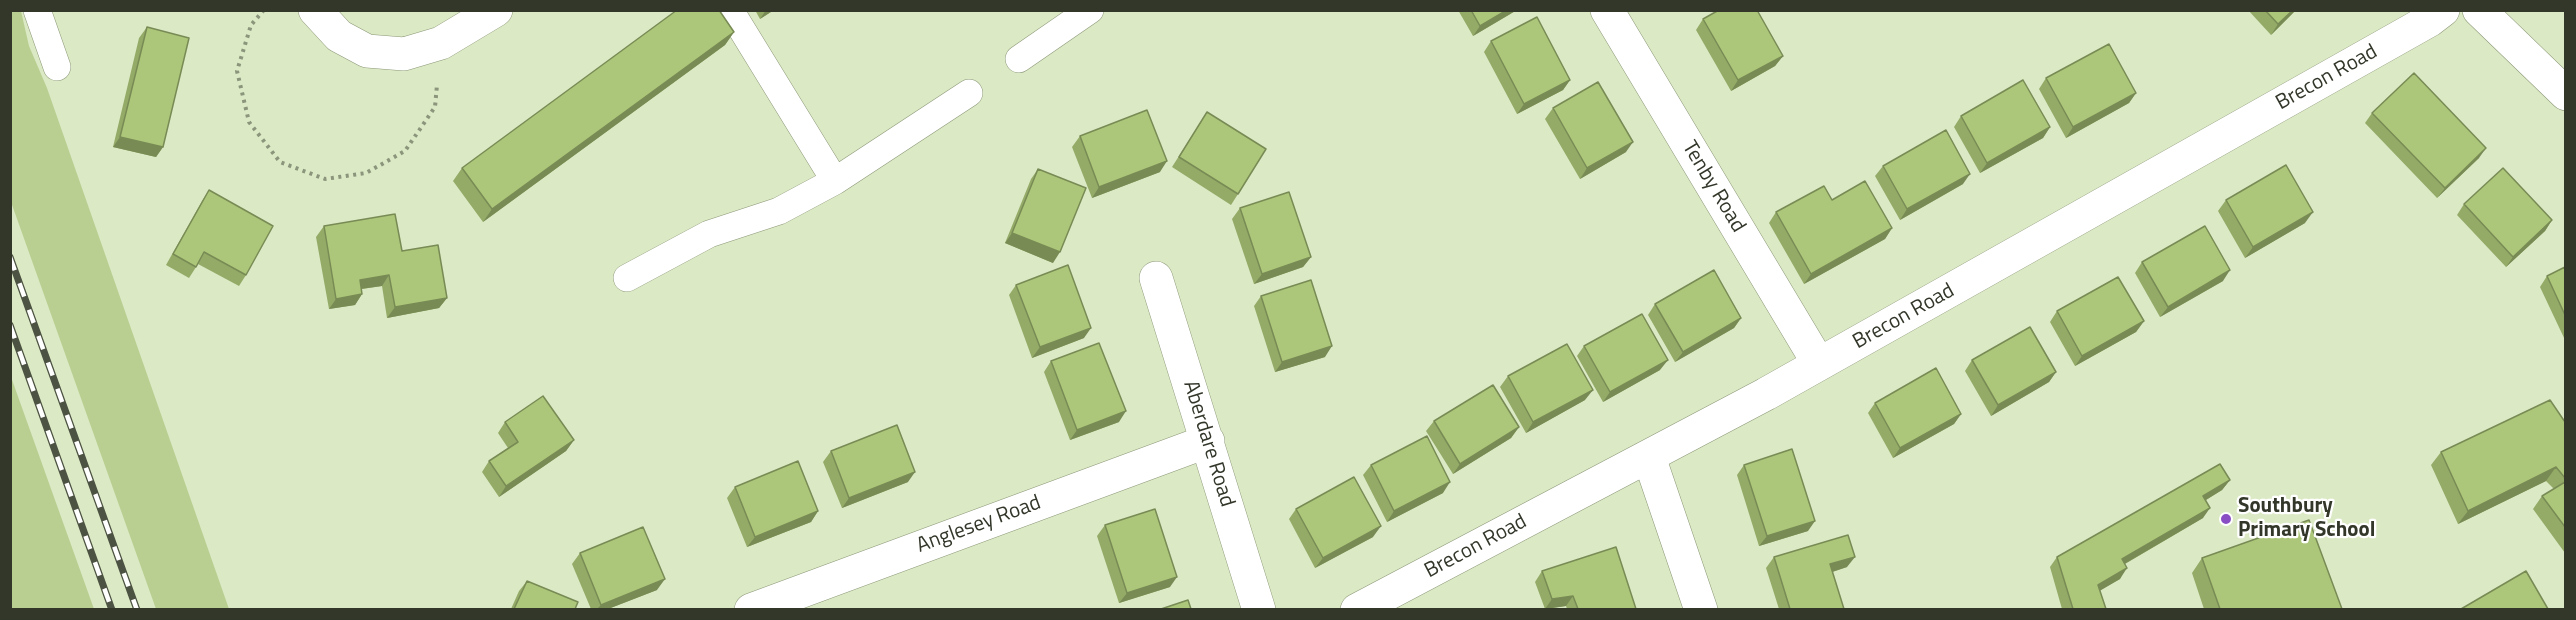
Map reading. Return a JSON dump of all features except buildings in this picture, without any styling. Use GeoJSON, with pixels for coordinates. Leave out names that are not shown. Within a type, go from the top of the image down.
{"type":"FeatureCollection","features":[{"type":"Feature","properties":{"kind":"street"},"geometry":{"type":"LineString","coordinates":[[315,10],[339,36],[367,51],[404,54],[441,43],[496,10]]}},
{"type":"Feature","properties":{"kind":"street","name":"Tenby Road"},"geometry":{"type":"LineString","coordinates":[[1607,10],[1819,364]]}},
{"type":"Feature","properties":{"kind":"street","name":"Brecon Road"},"geometry":{"type":"LineString","coordinates":[[1357,609],[1649,457],[1819,364],[2430,20],[2443,10]]}},
{"type":"Feature","properties":{"kind":"street"},"geometry":{"type":"LineString","coordinates":[[2480,10],[2565,94]]}},
{"type":"Feature","properties":{"kind":"street","name":"Aberdare Road"},"geometry":{"type":"LineString","coordinates":[[1156,278],[1259,609]]}},
{"type":"Feature","properties":{"kind":"street","name":"Anglesey Road"},"geometry":{"type":"LineString","coordinates":[[751,609],[1208,441]]}},
{"type":"Feature","properties":{"kind":"street"},"geometry":{"type":"LineString","coordinates":[[1649,457],[1701,609]]}},
{"type":"Feature","properties":{"kind":"lane"},"geometry":{"type":"LineString","coordinates":[[37,10],[57,67]]}},
{"type":"Feature","properties":{"kind":"lane"},"geometry":{"type":"LineString","coordinates":[[730,10],[835,181]]}},
{"type":"Feature","properties":{"kind":"lane"},"geometry":{"type":"LineString","coordinates":[[1019,59],[1090,10]]}},
{"type":"Feature","properties":{"kind":"lane"},"geometry":{"type":"LineString","coordinates":[[627,278],[709,234],[779,211],[835,181],[969,93]]}},
{"type":"Feature","properties":{"kind":"path"},"geometry":{"type":"LineString","coordinates":[[264,10],[251,26],[237,71],[249,122],[280,162],[325,179],[366,173],[405,151],[435,107],[441,43]]}},
{"type":"Feature","properties":{"kind":"green space"},"geometry":{"type":"Polygon","coordinates":[[[10,11],[21,11],[29,46],[47,88],[229,609],[156,609],[11,202],[10,11]]]}},
{"type":"Feature","properties":{"kind":"green space"},"geometry":{"type":"Polygon","coordinates":[[[11,377],[94,609],[11,609],[11,377]]]}},
{"type":"Feature","properties":{"kind":"railway"},"geometry":{"type":"LineString","coordinates":[[10,257],[137,610]]}},
{"type":"Feature","properties":{"kind":"railway"},"geometry":{"type":"LineString","coordinates":[[10,325],[112,610]]}},
{"type":"Feature","properties":{"kind":"place","name":"Southbury Primary School"},"geometry":{"type":"Point","coordinates":[2226,519]}}]}
